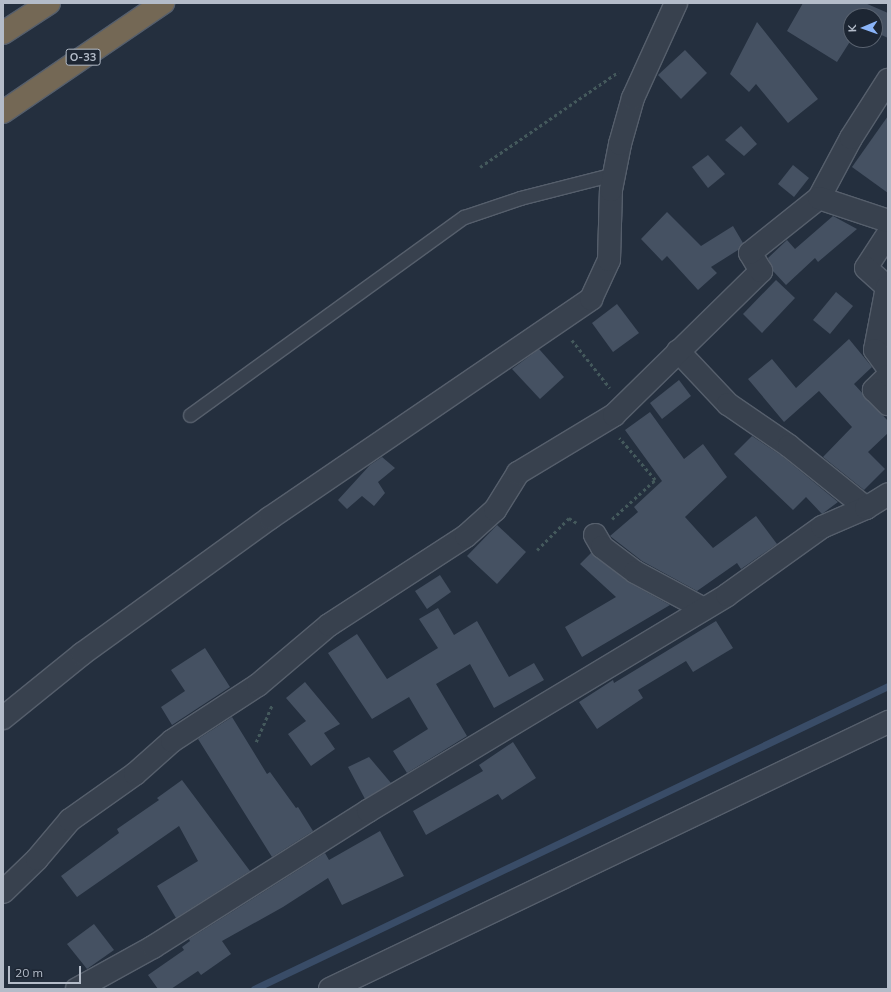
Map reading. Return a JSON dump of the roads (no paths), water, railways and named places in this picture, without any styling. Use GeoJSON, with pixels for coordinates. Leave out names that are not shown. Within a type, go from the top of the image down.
{"type":"FeatureCollection","features":[{"type":"Feature","properties":{"kind":"highway"},"geometry":{"type":"LineString","coordinates":[[3,34],[48,3]]}},
{"type":"Feature","properties":{"kind":"highway","name":"O-33"},"geometry":{"type":"LineString","coordinates":[[3,112],[163,3]]}},
{"type":"Feature","properties":{"kind":"street"},"geometry":{"type":"LineString","coordinates":[[3,718],[82,654],[270,518],[556,322],[591,300],[609,260],[614,174],[633,98],[676,3]]}},
{"type":"Feature","properties":{"kind":"street"},"geometry":{"type":"LineString","coordinates":[[3,892],[36,859],[70,820],[135,774],[172,741],[258,685],[329,625],[466,536],[495,510],[518,473],[605,421],[625,405],[678,351],[761,271],[750,253],[819,198],[851,138],[888,80]]}},
{"type":"Feature","properties":{"kind":"street"},"geometry":{"type":"LineString","coordinates":[[819,198],[888,221]]}},
{"type":"Feature","properties":{"kind":"street"},"geometry":{"type":"LineString","coordinates":[[888,234],[866,268],[887,287],[875,350],[888,368]]}},
{"type":"Feature","properties":{"kind":"street"},"geometry":{"type":"LineString","coordinates":[[678,351],[728,404],[789,446],[866,508]]}},
{"type":"Feature","properties":{"kind":"street"},"geometry":{"type":"LineString","coordinates":[[888,376],[874,390],[888,404]]}},
{"type":"Feature","properties":{"kind":"street"},"geometry":{"type":"LineString","coordinates":[[77,989],[153,947],[368,811],[704,609],[822,527],[866,508],[888,494]]}},
{"type":"Feature","properties":{"kind":"street"},"geometry":{"type":"LineString","coordinates":[[595,535],[602,547],[635,572],[704,609]]}},
{"type":"Feature","properties":{"kind":"street"},"geometry":{"type":"LineString","coordinates":[[330,989],[888,722]]}},
{"type":"Feature","properties":{"kind":"lane"},"geometry":{"type":"LineString","coordinates":[[190,414],[464,217],[520,198],[614,174]]}},
{"type":"Feature","properties":{"kind":"waterway"},"geometry":{"type":"LineString","coordinates":[[254,989],[888,686]]}}]}
